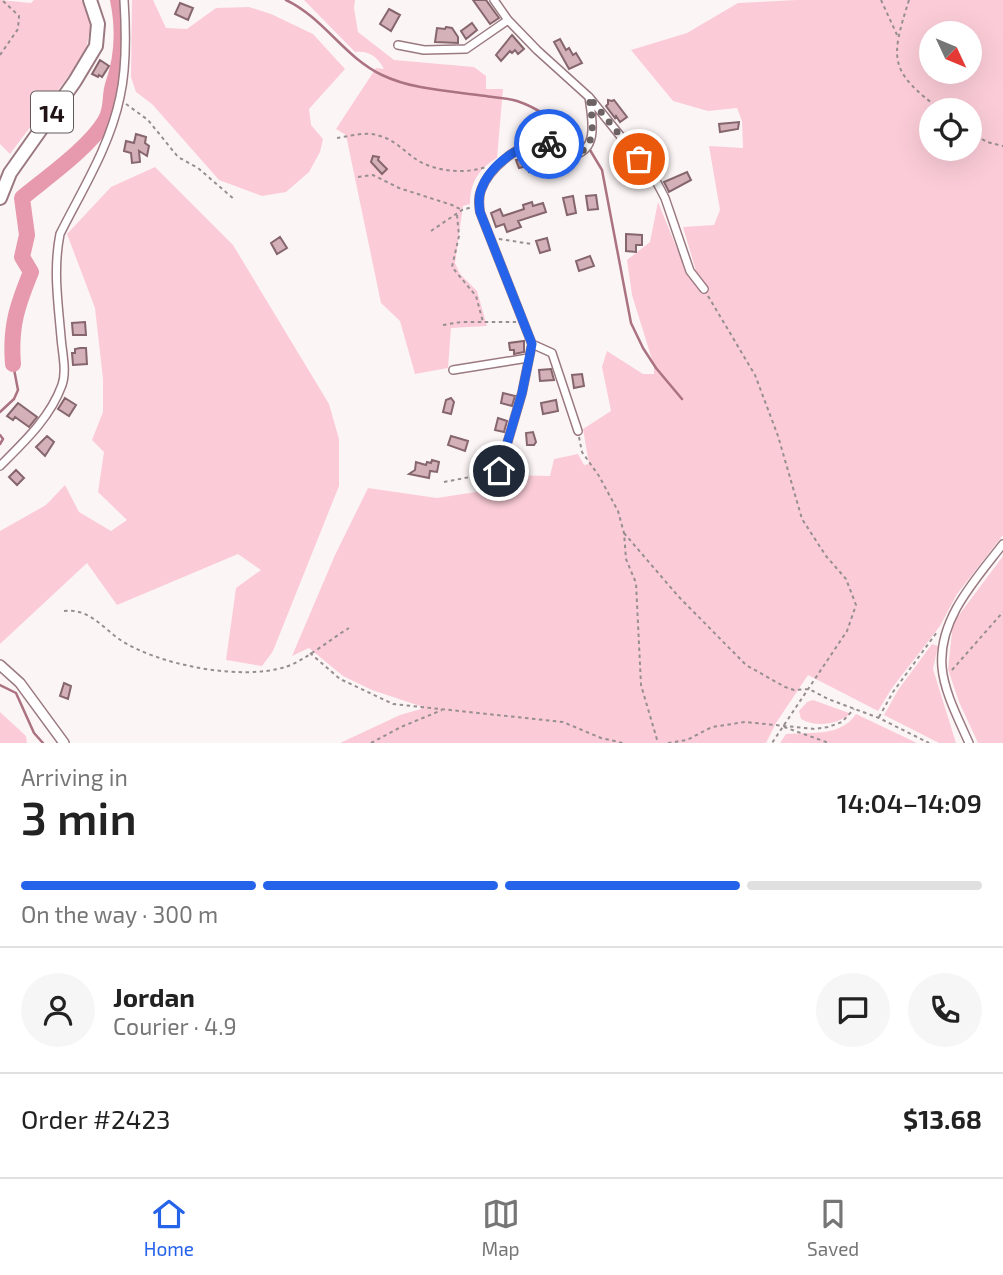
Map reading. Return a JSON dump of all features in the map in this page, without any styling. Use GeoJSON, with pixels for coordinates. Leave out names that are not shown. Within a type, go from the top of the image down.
{"type":"FeatureCollection","features":[{"type":"Feature","properties":{"kind":"main road","name":"14"},"geometry":{"type":"LineString","coordinates":[[0,198],[10,173],[75,82],[96,46],[98,24],[90,0]]}},
{"type":"Feature","properties":{"kind":"street"},"geometry":{"type":"LineString","coordinates":[[0,466],[40,425],[62,385],[64,367],[55,268],[60,234],[108,139],[120,99],[125,43],[124,0]]}},
{"type":"Feature","properties":{"kind":"street"},"geometry":{"type":"LineString","coordinates":[[494,0],[508,20],[537,50],[589,97],[655,179],[666,198],[691,271],[704,289]]}},
{"type":"Feature","properties":{"kind":"street"},"geometry":{"type":"LineString","coordinates":[[398,45],[424,50],[466,49],[508,20]]}},
{"type":"Feature","properties":{"kind":"street"},"geometry":{"type":"LineString","coordinates":[[499,471],[522,393],[532,344],[479,205],[481,188],[491,173],[518,150],[542,143],[570,155],[584,150],[590,144],[593,134],[589,97]]}},
{"type":"Feature","properties":{"kind":"street"},"geometry":{"type":"LineString","coordinates":[[532,344],[552,354],[578,431]]}},
{"type":"Feature","properties":{"kind":"street"},"geometry":{"type":"LineString","coordinates":[[453,370],[528,358]]}},
{"type":"Feature","properties":{"kind":"street"},"geometry":{"type":"LineString","coordinates":[[969,743],[944,678],[942,665],[951,617],[1003,544]]}},
{"type":"Feature","properties":{"kind":"street"},"geometry":{"type":"LineString","coordinates":[[0,665],[20,682],[64,743]]}},
{"type":"Feature","properties":{"kind":"path"},"geometry":{"type":"LineString","coordinates":[[0,55],[18,29],[19,16],[2,0]]}},
{"type":"Feature","properties":{"kind":"path"},"geometry":{"type":"LineString","coordinates":[[881,0],[898,38]]}},
{"type":"Feature","properties":{"kind":"path"},"geometry":{"type":"LineString","coordinates":[[909,0],[898,38],[898,66],[912,86],[926,98]]}},
{"type":"Feature","properties":{"kind":"path"},"geometry":{"type":"LineString","coordinates":[[120,99],[148,120],[178,157],[198,168],[236,200]]}},
{"type":"Feature","properties":{"kind":"path"},"geometry":{"type":"LineString","coordinates":[[337,138],[379,135],[391,140],[417,159],[445,170],[479,169],[493,164]]}},
{"type":"Feature","properties":{"kind":"path"},"geometry":{"type":"LineString","coordinates":[[982,140],[1003,146]]}},
{"type":"Feature","properties":{"kind":"path"},"geometry":{"type":"LineString","coordinates":[[358,177],[373,176],[462,210]]}},
{"type":"Feature","properties":{"kind":"path"},"geometry":{"type":"LineString","coordinates":[[431,232],[462,210],[479,205]]}},
{"type":"Feature","properties":{"kind":"path"},"geometry":{"type":"LineString","coordinates":[[457,215],[459,236],[452,267],[476,296],[483,322]]}},
{"type":"Feature","properties":{"kind":"path"},"geometry":{"type":"LineString","coordinates":[[491,237],[532,244]]}},
{"type":"Feature","properties":{"kind":"path"},"geometry":{"type":"LineString","coordinates":[[704,289],[755,375],[778,436],[802,519],[826,556],[846,579],[856,605],[847,631],[772,743]]}},
{"type":"Feature","properties":{"kind":"path"},"geometry":{"type":"LineString","coordinates":[[443,325],[522,321]]}},
{"type":"Feature","properties":{"kind":"path"},"geometry":{"type":"LineString","coordinates":[[578,431],[582,452],[618,511],[624,533],[626,559],[636,583],[641,685],[657,743]]}},
{"type":"Feature","properties":{"kind":"path"},"geometry":{"type":"LineString","coordinates":[[444,481],[499,471]]}},
{"type":"Feature","properties":{"kind":"path"},"geometry":{"type":"LineString","coordinates":[[624,533],[669,587],[746,665],[785,687],[794,690],[809,689],[879,718],[929,743]]}},
{"type":"Feature","properties":{"kind":"path"},"geometry":{"type":"LineString","coordinates":[[64,611],[83,613],[97,620],[120,639],[148,654],[223,672],[287,667],[349,628]]}},
{"type":"Feature","properties":{"kind":"path"},"geometry":{"type":"LineString","coordinates":[[944,678],[1003,611]]}},
{"type":"Feature","properties":{"kind":"path"},"geometry":{"type":"LineString","coordinates":[[879,718],[893,692],[932,638],[951,617]]}},
{"type":"Feature","properties":{"kind":"path"},"geometry":{"type":"LineString","coordinates":[[310,653],[340,679],[393,704],[517,715],[563,722],[601,738],[623,743]]}},
{"type":"Feature","properties":{"kind":"path"},"geometry":{"type":"LineString","coordinates":[[668,743],[687,740],[712,727],[745,722],[815,729],[836,725],[848,719],[854,709]]}},
{"type":"Feature","properties":{"kind":"path"},"geometry":{"type":"LineString","coordinates":[[371,743],[443,710]]}},
{"type":"Feature","properties":{"kind":"path"},"geometry":{"type":"LineString","coordinates":[[783,727],[829,743]]}},
{"type":"Feature","properties":{"kind":"shaded area"},"geometry":{"type":"Polygon","coordinates":[[[0,0],[31,3],[34,0],[81,0],[92,19],[85,54],[10,154],[0,144],[0,0]]]}},
{"type":"Feature","properties":{"kind":"shaded area"},"geometry":{"type":"Polygon","coordinates":[[[132,0],[153,0],[166,28],[187,29],[216,8],[249,7],[271,14],[313,34],[345,69],[309,109],[311,125],[323,139],[320,152],[309,172],[286,192],[262,196],[219,180],[152,104],[136,92],[131,77],[132,0]]]}},
{"type":"Feature","properties":{"kind":"shaded area"},"geometry":{"type":"Polygon","coordinates":[[[304,0],[355,0],[358,32],[394,60],[474,67],[486,76],[486,89],[503,89],[497,158],[481,171],[472,189],[470,204],[463,206],[455,263],[460,274],[477,291],[487,326],[451,328],[448,368],[415,374],[400,321],[381,303],[346,135],[336,129],[376,68],[384,69],[372,55],[355,52],[304,0]]]}},
{"type":"Feature","properties":{"kind":"shaded area"},"geometry":{"type":"Polygon","coordinates":[[[797,0],[1003,0],[1003,535],[957,594],[940,626],[892,688],[878,711],[808,675],[766,743],[340,743],[400,715],[421,709],[420,706],[372,690],[343,676],[309,648],[292,656],[335,555],[368,488],[437,498],[495,489],[505,475],[550,476],[554,459],[578,454],[584,465],[589,464],[583,429],[611,411],[602,367],[607,351],[643,374],[654,374],[654,366],[632,295],[627,260],[650,242],[658,202],[689,278],[696,271],[683,227],[714,225],[720,210],[709,146],[743,148],[742,121],[737,108],[708,111],[673,101],[631,50],[687,33],[738,3],[797,0]]]}},
{"type":"Feature","properties":{"kind":"shaded area"},"geometry":{"type":"Polygon","coordinates":[[[155,167],[233,245],[329,404],[339,439],[339,486],[273,651],[262,666],[226,660],[236,588],[261,570],[238,554],[117,605],[87,563],[0,644],[0,531],[46,505],[65,485],[79,512],[111,531],[127,520],[98,492],[104,452],[92,440],[103,412],[103,379],[95,308],[67,234],[111,187],[155,167]]]}},
{"type":"Feature","properties":{"kind":"shaded area"},"geometry":{"type":"Polygon","coordinates":[[[1003,556],[1003,743],[978,743],[959,702],[948,669],[953,623],[1003,556]]]}},
{"type":"Feature","properties":{"kind":"shaded area"},"geometry":{"type":"Polygon","coordinates":[[[932,644],[938,646],[933,669],[956,743],[939,743],[884,715],[898,690],[932,644]]]}},
{"type":"Feature","properties":{"kind":"shaded area"},"geometry":{"type":"Polygon","coordinates":[[[813,700],[849,715],[825,724],[801,719],[799,711],[807,702],[813,700]]]}},
{"type":"Feature","properties":{"kind":"shaded area"},"geometry":{"type":"Polygon","coordinates":[[[0,712],[26,736],[27,743],[0,743],[0,712]]]}},
{"type":"Feature","properties":{"kind":"shaded area"},"geometry":{"type":"Polygon","coordinates":[[[856,714],[917,743],[780,743],[786,734],[815,733],[842,727],[856,714]]]}},
{"type":"Feature","properties":{"kind":"building"},"geometry":{"type":"Polygon","coordinates":[[[473,0],[486,0],[499,18],[490,24],[473,0]]]}},
{"type":"Feature","properties":{"kind":"building"},"geometry":{"type":"Polygon","coordinates":[[[180,3],[193,8],[188,20],[175,14],[180,3]]]}},
{"type":"Feature","properties":{"kind":"building"},"geometry":{"type":"Polygon","coordinates":[[[389,9],[400,15],[391,31],[380,24],[389,9]]]}},
{"type":"Feature","properties":{"kind":"building"},"geometry":{"type":"Polygon","coordinates":[[[472,23],[477,30],[466,39],[461,31],[472,23]]]}},
{"type":"Feature","properties":{"kind":"building"},"geometry":{"type":"Polygon","coordinates":[[[437,28],[452,28],[458,37],[458,43],[435,42],[437,28]]]}},
{"type":"Feature","properties":{"kind":"building"},"geometry":{"type":"Polygon","coordinates":[[[512,35],[524,49],[518,54],[515,50],[512,53],[510,51],[501,61],[496,55],[512,35]]]}},
{"type":"Feature","properties":{"kind":"building"},"geometry":{"type":"Polygon","coordinates":[[[560,39],[566,50],[569,48],[573,55],[576,53],[582,63],[569,69],[554,42],[560,39]]]}},
{"type":"Feature","properties":{"kind":"building"},"geometry":{"type":"Polygon","coordinates":[[[100,60],[109,66],[102,77],[98,77],[92,74],[100,60]]]}},
{"type":"Feature","properties":{"kind":"building"},"geometry":{"type":"Polygon","coordinates":[[[608,100],[614,100],[627,117],[620,122],[616,116],[615,118],[606,106],[608,100]]]}},
{"type":"Feature","properties":{"kind":"building"},"geometry":{"type":"Polygon","coordinates":[[[739,122],[738,129],[720,132],[719,124],[739,122]]]}},
{"type":"Feature","properties":{"kind":"building"},"geometry":{"type":"Polygon","coordinates":[[[136,134],[146,137],[145,143],[149,146],[147,156],[139,151],[140,162],[132,163],[131,153],[124,151],[126,141],[134,143],[136,134]]]}},
{"type":"Feature","properties":{"kind":"building"},"geometry":{"type":"Polygon","coordinates":[[[564,134],[573,147],[561,144],[558,139],[564,134]]]}},
{"type":"Feature","properties":{"kind":"building"},"geometry":{"type":"Polygon","coordinates":[[[373,156],[379,157],[378,160],[387,169],[382,174],[371,162],[373,156]]]}},
{"type":"Feature","properties":{"kind":"building"},"geometry":{"type":"Polygon","coordinates":[[[532,157],[535,170],[529,172],[527,166],[519,168],[516,160],[532,157]]]}},
{"type":"Feature","properties":{"kind":"building"},"geometry":{"type":"Polygon","coordinates":[[[687,172],[691,180],[669,192],[664,182],[687,172]]]}},
{"type":"Feature","properties":{"kind":"building"},"geometry":{"type":"Polygon","coordinates":[[[596,195],[598,209],[588,210],[586,196],[596,195]]]}},
{"type":"Feature","properties":{"kind":"building"},"geometry":{"type":"Polygon","coordinates":[[[573,196],[576,213],[567,215],[563,198],[573,196]]]}},
{"type":"Feature","properties":{"kind":"building"},"geometry":{"type":"Polygon","coordinates":[[[532,202],[533,206],[543,203],[546,212],[518,221],[521,227],[507,232],[504,224],[496,227],[491,213],[500,209],[503,216],[524,209],[523,205],[532,202]]]}},
{"type":"Feature","properties":{"kind":"building"},"geometry":{"type":"Polygon","coordinates":[[[626,234],[642,235],[642,245],[636,245],[636,252],[626,251],[626,234]]]}},
{"type":"Feature","properties":{"kind":"building"},"geometry":{"type":"Polygon","coordinates":[[[280,237],[287,248],[277,254],[271,243],[280,237]]]}},
{"type":"Feature","properties":{"kind":"building"},"geometry":{"type":"Polygon","coordinates":[[[547,238],[550,250],[540,253],[536,241],[547,238]]]}},
{"type":"Feature","properties":{"kind":"building"},"geometry":{"type":"Polygon","coordinates":[[[590,256],[594,266],[579,271],[576,261],[590,256]]]}},
{"type":"Feature","properties":{"kind":"building"},"geometry":{"type":"Polygon","coordinates":[[[85,322],[86,335],[73,335],[72,323],[85,322]]]}},
{"type":"Feature","properties":{"kind":"building"},"geometry":{"type":"Polygon","coordinates":[[[524,341],[524,352],[514,354],[514,350],[510,350],[509,343],[524,341]]]}},
{"type":"Feature","properties":{"kind":"building"},"geometry":{"type":"Polygon","coordinates":[[[86,348],[87,364],[73,365],[72,353],[86,348]]]}},
{"type":"Feature","properties":{"kind":"building"},"geometry":{"type":"Polygon","coordinates":[[[551,369],[554,380],[540,381],[539,370],[551,369]]]}},
{"type":"Feature","properties":{"kind":"building"},"geometry":{"type":"Polygon","coordinates":[[[582,374],[584,386],[574,388],[572,375],[582,374]]]}},
{"type":"Feature","properties":{"kind":"building"},"geometry":{"type":"Polygon","coordinates":[[[503,393],[515,396],[512,406],[501,403],[503,393]]]}},
{"type":"Feature","properties":{"kind":"building"},"geometry":{"type":"Polygon","coordinates":[[[65,398],[76,405],[69,416],[58,409],[65,398]]]}},
{"type":"Feature","properties":{"kind":"building"},"geometry":{"type":"Polygon","coordinates":[[[451,398],[454,402],[451,414],[443,412],[446,400],[451,398]]]}},
{"type":"Feature","properties":{"kind":"building"},"geometry":{"type":"Polygon","coordinates":[[[556,400],[558,411],[543,414],[541,403],[556,400]]]}},
{"type":"Feature","properties":{"kind":"building"},"geometry":{"type":"Polygon","coordinates":[[[18,403],[37,417],[29,427],[15,417],[13,420],[7,416],[18,403]]]}},
{"type":"Feature","properties":{"kind":"building"},"geometry":{"type":"Polygon","coordinates":[[[498,418],[507,421],[504,432],[495,430],[498,418]]]}},
{"type":"Feature","properties":{"kind":"building"},"geometry":{"type":"Polygon","coordinates":[[[533,432],[536,442],[534,445],[527,445],[526,433],[533,432]]]}},
{"type":"Feature","properties":{"kind":"building"},"geometry":{"type":"Polygon","coordinates":[[[47,436],[54,442],[45,456],[36,447],[47,436]]]}},
{"type":"Feature","properties":{"kind":"building"},"geometry":{"type":"Polygon","coordinates":[[[451,436],[468,441],[465,451],[448,445],[451,436]]]}},
{"type":"Feature","properties":{"kind":"building"},"geometry":{"type":"Polygon","coordinates":[[[432,460],[439,462],[437,472],[430,471],[429,478],[409,474],[415,470],[416,462],[426,465],[432,460]]]}},
{"type":"Feature","properties":{"kind":"building"},"geometry":{"type":"Polygon","coordinates":[[[16,470],[24,478],[17,485],[9,477],[16,470]]]}},
{"type":"Feature","properties":{"kind":"building"},"geometry":{"type":"Polygon","coordinates":[[[64,683],[71,686],[68,699],[60,696],[64,683]]]}},
{"type":"Feature","properties":{"kind":"waterway"},"geometry":{"type":"LineString","coordinates":[[13,364],[16,317],[31,272],[22,257],[27,235],[22,198],[89,142],[107,116],[121,53],[122,32],[118,0]]}},
{"type":"Feature","properties":{"kind":"waterway"},"geometry":{"type":"LineString","coordinates":[[286,0],[312,17],[356,58],[382,75],[420,87],[517,101],[545,114],[584,144]]}},
{"type":"Feature","properties":{"kind":"waterway"},"geometry":{"type":"LineString","coordinates":[[590,150],[602,170],[631,323],[656,368],[682,399]]}},
{"type":"Feature","properties":{"kind":"waterway"},"geometry":{"type":"LineString","coordinates":[[0,412],[14,399],[18,390],[13,364]]}},
{"type":"Feature","properties":{"kind":"waterway"},"geometry":{"type":"LineString","coordinates":[[0,435],[3,439],[0,444]]}},
{"type":"Feature","properties":{"kind":"waterway"},"geometry":{"type":"LineString","coordinates":[[0,685],[16,693],[34,733],[43,743]]}},
{"type":"Feature","properties":{"kind":"way so far"},"geometry":{"type":"LineString","coordinates":[[549,144],[570,155],[576,155],[590,144],[593,127],[589,97],[639,159]]}},
{"type":"Feature","properties":{"kind":"route"},"geometry":{"type":"LineString","coordinates":[[499,471],[522,393],[532,344],[480,212],[480,194],[491,173],[518,150],[533,144],[549,144]]}}]}
